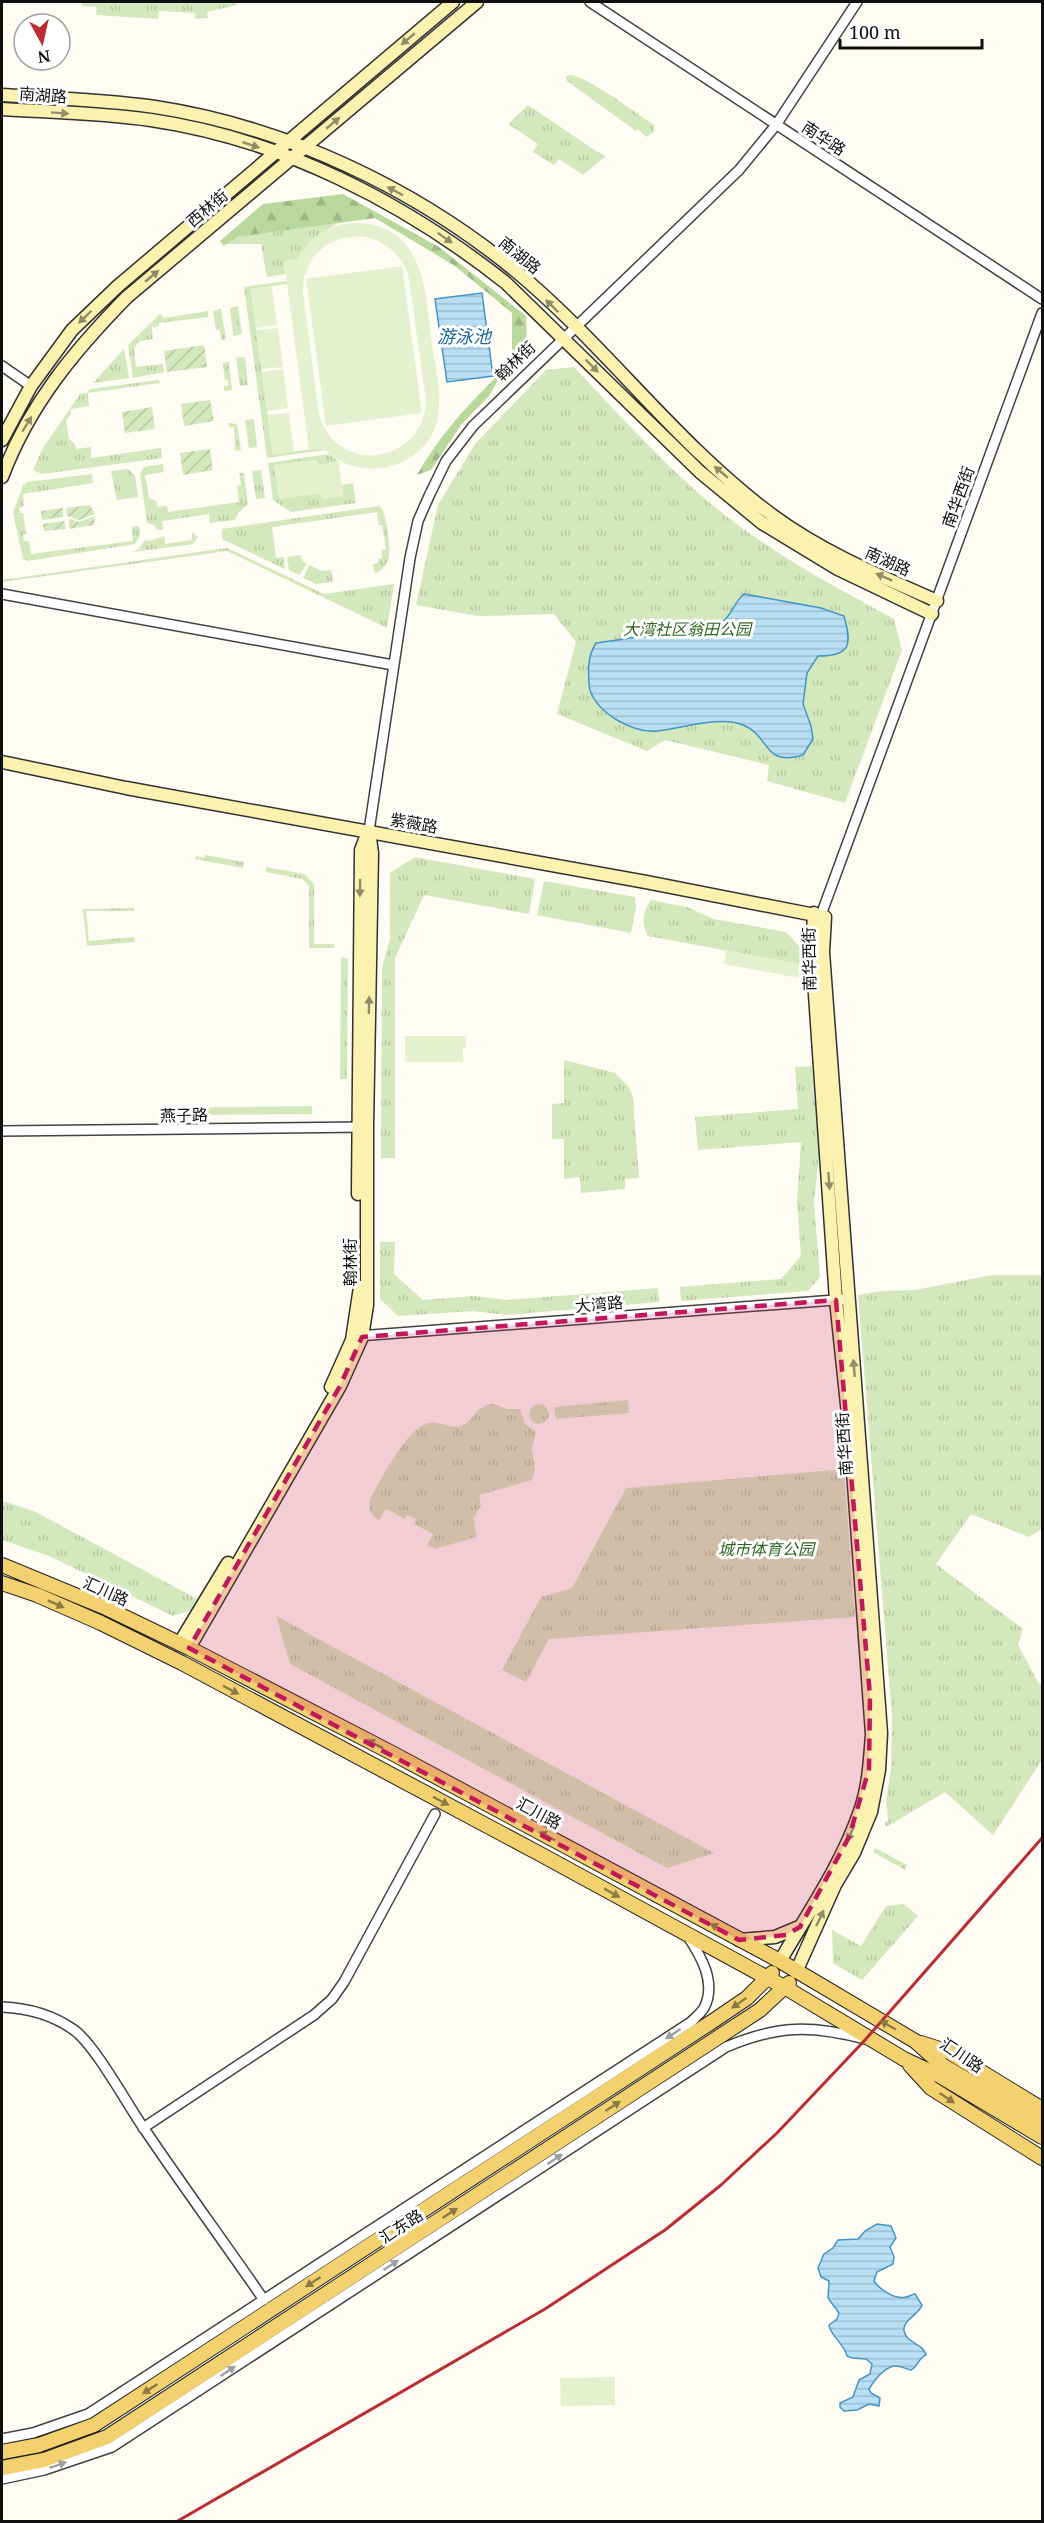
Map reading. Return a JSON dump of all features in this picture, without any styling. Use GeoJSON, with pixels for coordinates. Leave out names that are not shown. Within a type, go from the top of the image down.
{"type":"FeatureCollection","features":[{"type":"Feature","properties":{"kind":"main road","name":"西林街"},"geometry":{"type":"LineString","coordinates":[[2,440],[31,386],[72,330],[118,286],[453,2]]}},
{"type":"Feature","properties":{"kind":"main road","name":"西林街"},"geometry":{"type":"LineString","coordinates":[[2,477],[23,429],[44,395],[83,342],[127,297],[477,2]]}},
{"type":"Feature","properties":{"kind":"main road","name":"南湖路"},"geometry":{"type":"LineString","coordinates":[[2,95],[155,107],[220,121],[303,148],[350,167],[452,224],[518,273],[712,465],[772,515],[843,559],[938,601]]}},
{"type":"Feature","properties":{"kind":"main road","name":"南湖路"},"geometry":{"type":"LineString","coordinates":[[2,109],[151,120],[214,134],[291,158],[341,179],[382,200],[441,235],[506,283],[700,472],[762,523],[838,569],[932,614]]}},
{"type":"Feature","properties":{"kind":"main road","name":"紫薇路"},"geometry":{"type":"LineString","coordinates":[[2,762],[126,788],[818,914]]}},
{"type":"Feature","properties":{"kind":"main road","name":"翰林街"},"geometry":{"type":"LineString","coordinates":[[184,1646],[340,1386],[367,1305],[362,1127],[372,853],[369,831]]}},
{"type":"Feature","properties":{"kind":"main road","name":"南华西街"},"geometry":{"type":"LineString","coordinates":[[780,1961],[835,1865],[861,1810],[869,1769],[872,1734],[842,1300],[823,952],[825,916],[818,914]]}},
{"type":"Feature","properties":{"kind":"main road","name":"南华西街"},"geometry":{"type":"LineString","coordinates":[[796,1972],[835,1885],[864,1832],[871,1812],[879,1770],[880,1696],[870,1572],[842,1300]]}},
{"type":"Feature","properties":{"kind":"main road","name":"汇川路"},"geometry":{"type":"LineString","coordinates":[[2,1565],[104,1607],[184,1646],[403,1759],[780,1961],[915,2041],[942,2065],[1042,2124]]}},
{"type":"Feature","properties":{"kind":"main road","name":"汇川路"},"geometry":{"type":"LineString","coordinates":[[2,1583],[37,1595],[101,1623],[182,1663],[768,1978],[1042,2137]]}},
{"type":"Feature","properties":{"kind":"main road"},"geometry":{"type":"LineString","coordinates":[[739,1940],[775,1937],[800,1927]]}},
{"type":"Feature","properties":{"kind":"main road","name":"汇东路"},"geometry":{"type":"LineString","coordinates":[[2,2452],[39,2445],[94,2426],[747,1998],[768,1978],[780,1961]]}},
{"type":"Feature","properties":{"kind":"main road","name":"汇东路"},"geometry":{"type":"LineString","coordinates":[[2,2468],[44,2460],[107,2438],[760,2010],[786,1988],[796,1972]]}},
{"type":"Feature","properties":{"kind":"main road"},"geometry":{"type":"LineString","coordinates":[[915,2041],[950,2052],[1042,2109]]}},
{"type":"Feature","properties":{"kind":"main road"},"geometry":{"type":"LineString","coordinates":[[904,2059],[931,2088],[1042,2158]]}},
{"type":"Feature","properties":{"kind":"street","name":"南华路"},"geometry":{"type":"LineString","coordinates":[[590,2],[1042,299]]}},
{"type":"Feature","properties":{"kind":"street","name":"翰林街"},"geometry":{"type":"LineString","coordinates":[[369,831],[393,665],[418,521],[446,461],[485,412],[739,170],[776,125],[858,2]]}},
{"type":"Feature","properties":{"kind":"street","name":"南华西街"},"geometry":{"type":"LineString","coordinates":[[818,914],[938,601],[1042,313]]}},
{"type":"Feature","properties":{"kind":"street"},"geometry":{"type":"LineString","coordinates":[[2,366],[31,386]]}},
{"type":"Feature","properties":{"kind":"street"},"geometry":{"type":"LineString","coordinates":[[2,594],[393,665]]}},
{"type":"Feature","properties":{"kind":"street","name":"燕子路"},"geometry":{"type":"LineString","coordinates":[[2,1131],[362,1127]]}},
{"type":"Feature","properties":{"kind":"street","name":"大湾路"},"geometry":{"type":"LineString","coordinates":[[357,1336],[842,1300]]}},
{"type":"Feature","properties":{"kind":"street"},"geometry":{"type":"LineString","coordinates":[[143,2128],[314,2015],[332,1999],[344,1982],[435,1814]]}},
{"type":"Feature","properties":{"kind":"street"},"geometry":{"type":"LineString","coordinates":[[2,2439],[33,2433],[88,2414],[691,2022],[704,2007],[709,1989],[708,1977],[700,1955],[686,1933]]}},
{"type":"Feature","properties":{"kind":"street"},"geometry":{"type":"LineString","coordinates":[[2,2007],[17,2007],[49,2016],[76,2031],[93,2052],[143,2128],[264,2300]]}},
{"type":"Feature","properties":{"kind":"street"},"geometry":{"type":"LineString","coordinates":[[2,2479],[44,2470],[112,2447],[726,2047],[751,2037],[782,2029],[838,2032],[875,2042]]}},
{"type":"Feature","properties":{"kind":"highlighted area"},"geometry":{"type":"Polygon","coordinates":[[[836,1300],[870,1696],[869,1769],[849,1837],[800,1927],[786,1935],[739,1940],[189,1648],[340,1386],[362,1337],[836,1300]]]}},
{"type":"Feature","properties":{"kind":"green space"},"geometry":{"type":"Polygon","coordinates":[[[82,2],[236,2],[237,5],[207,12],[208,18],[195,19],[195,13],[159,11],[158,19],[96,15],[97,7],[82,6],[82,2]]]}},
{"type":"Feature","properties":{"kind":"green space"},"geometry":{"type":"Polygon","coordinates":[[[571,75],[601,89],[625,105],[654,125],[654,132],[646,137],[638,129],[636,131],[567,81],[566,76],[571,75]]]}},
{"type":"Feature","properties":{"kind":"green space"},"geometry":{"type":"Polygon","coordinates":[[[528,105],[606,156],[583,175],[559,159],[554,165],[533,152],[538,144],[508,124],[528,105]]]}},
{"type":"Feature","properties":{"kind":"green space"},"geometry":{"type":"Polygon","coordinates":[[[343,194],[439,247],[526,316],[527,354],[497,382],[489,396],[461,425],[431,470],[417,475],[449,428],[512,361],[512,313],[455,266],[375,218],[237,237],[224,246],[220,241],[263,204],[343,194]]]}},
{"type":"Feature","properties":{"kind":"green space"},"geometry":{"type":"Polygon","coordinates":[[[338,223],[309,242],[297,259],[284,261],[285,274],[267,277],[261,244],[226,244],[237,237],[338,223]]]}},
{"type":"Feature","properties":{"kind":"green space"},"geometry":{"type":"Polygon","coordinates":[[[343,224],[376,226],[394,234],[408,247],[417,263],[427,302],[439,392],[437,421],[430,438],[418,451],[404,461],[388,467],[353,466],[337,459],[323,448],[309,450],[284,261],[297,259],[313,238],[327,229],[343,224]],[[367,237],[339,239],[326,245],[313,257],[304,276],[303,293],[319,414],[328,434],[343,448],[360,454],[378,455],[396,450],[411,438],[422,422],[426,400],[408,273],[394,252],[382,243],[367,237]]]}},
{"type":"Feature","properties":{"kind":"green space"},"geometry":{"type":"Polygon","coordinates":[[[402,266],[422,413],[326,426],[306,279],[402,266]]]}},
{"type":"Feature","properties":{"kind":"green space"},"geometry":{"type":"Polygon","coordinates":[[[287,281],[287,284],[251,289],[273,454],[322,448],[325,450],[267,458],[244,287],[287,281]]]}},
{"type":"Feature","properties":{"kind":"green space"},"geometry":{"type":"Polygon","coordinates":[[[272,286],[277,325],[256,328],[251,289],[272,286]]]}},
{"type":"Feature","properties":{"kind":"green space"},"geometry":{"type":"Polygon","coordinates":[[[238,306],[242,334],[233,336],[230,308],[238,306]]]}},
{"type":"Feature","properties":{"kind":"green space"},"geometry":{"type":"Polygon","coordinates":[[[221,309],[226,339],[221,340],[220,330],[216,330],[213,311],[221,309]]]}},
{"type":"Feature","properties":{"kind":"green space"},"geometry":{"type":"Polygon","coordinates":[[[208,311],[208,317],[159,323],[159,326],[152,327],[153,339],[140,341],[134,348],[136,367],[163,364],[164,372],[133,378],[128,345],[160,314],[164,318],[208,311]]]}},
{"type":"Feature","properties":{"kind":"green space"},"geometry":{"type":"Polygon","coordinates":[[[278,328],[283,367],[261,369],[256,330],[278,328]]]}},
{"type":"Feature","properties":{"kind":"green space"},"geometry":{"type":"Polygon","coordinates":[[[204,345],[207,367],[167,372],[164,351],[204,345]]]}},
{"type":"Feature","properties":{"kind":"green space"},"geometry":{"type":"Polygon","coordinates":[[[124,349],[129,378],[93,383],[124,349]]]}},
{"type":"Feature","properties":{"kind":"green space"},"geometry":{"type":"Polygon","coordinates":[[[245,357],[248,385],[240,386],[236,358],[245,357]]]}},
{"type":"Feature","properties":{"kind":"green space"},"geometry":{"type":"Polygon","coordinates":[[[229,362],[232,390],[224,391],[224,386],[228,386],[228,380],[225,380],[223,363],[229,362]]]}},
{"type":"Feature","properties":{"kind":"green space","name":"大湾社区翁田公园"},"geometry":{"type":"Polygon","coordinates":[[[574,367],[657,455],[725,515],[802,568],[894,619],[902,650],[845,803],[767,781],[769,765],[665,740],[647,751],[557,714],[576,642],[554,614],[478,616],[416,605],[438,505],[475,444],[546,370],[574,367]]]}},
{"type":"Feature","properties":{"kind":"green space"},"geometry":{"type":"Polygon","coordinates":[[[283,369],[288,408],[267,411],[262,372],[283,369]]]}},
{"type":"Feature","properties":{"kind":"green space"},"geometry":{"type":"Polygon","coordinates":[[[158,380],[160,383],[88,393],[89,406],[71,409],[71,414],[66,421],[69,439],[75,444],[76,449],[91,447],[91,458],[161,448],[162,458],[42,474],[33,470],[43,448],[80,394],[87,393],[90,389],[158,380]]]}},
{"type":"Feature","properties":{"kind":"green space"},"geometry":{"type":"Polygon","coordinates":[[[210,400],[214,421],[184,426],[181,404],[210,400]]]}},
{"type":"Feature","properties":{"kind":"green space"},"geometry":{"type":"Polygon","coordinates":[[[152,407],[155,429],[125,433],[122,412],[152,407]]]}},
{"type":"Feature","properties":{"kind":"green space"},"geometry":{"type":"Polygon","coordinates":[[[289,413],[294,452],[273,455],[268,415],[289,413]]]}},
{"type":"Feature","properties":{"kind":"green space"},"geometry":{"type":"Polygon","coordinates":[[[254,419],[257,447],[249,448],[245,420],[254,419]]]}},
{"type":"Feature","properties":{"kind":"green space"},"geometry":{"type":"Polygon","coordinates":[[[228,423],[237,424],[241,450],[235,451],[234,427],[229,427],[228,423]]]}},
{"type":"Feature","properties":{"kind":"green space"},"geometry":{"type":"Polygon","coordinates":[[[210,449],[213,470],[183,475],[180,453],[210,449]]]}},
{"type":"Feature","properties":{"kind":"green space"},"geometry":{"type":"Polygon","coordinates":[[[329,454],[339,462],[318,465],[316,460],[279,499],[321,493],[322,499],[343,496],[342,485],[353,483],[356,503],[291,512],[273,500],[268,463],[329,454]]]}},
{"type":"Feature","properties":{"kind":"green space"},"geometry":{"type":"Polygon","coordinates":[[[316,460],[318,465],[339,462],[343,496],[322,499],[321,493],[279,499],[274,465],[316,460]]]}},
{"type":"Feature","properties":{"kind":"green space"},"geometry":{"type":"Polygon","coordinates":[[[163,464],[164,472],[145,475],[149,498],[156,501],[158,507],[167,506],[168,512],[239,502],[237,486],[241,485],[239,473],[244,473],[248,504],[238,513],[235,520],[210,523],[209,514],[162,521],[163,530],[157,530],[154,525],[147,523],[140,474],[144,467],[163,464]]]}},
{"type":"Feature","properties":{"kind":"green space"},"geometry":{"type":"Polygon","coordinates":[[[128,469],[135,476],[138,497],[117,500],[111,471],[128,469]]]}},
{"type":"Feature","properties":{"kind":"green space"},"geometry":{"type":"Polygon","coordinates":[[[261,470],[265,498],[256,499],[252,471],[261,470]]]}},
{"type":"Feature","properties":{"kind":"green space"},"geometry":{"type":"Polygon","coordinates":[[[92,474],[93,483],[23,494],[24,506],[19,508],[20,513],[23,513],[26,534],[23,535],[24,541],[29,541],[31,554],[133,541],[132,527],[137,526],[140,528],[140,536],[135,544],[28,561],[23,559],[13,513],[23,485],[27,482],[92,474]]]}},
{"type":"Feature","properties":{"kind":"green space"},"geometry":{"type":"Polygon","coordinates":[[[90,505],[95,514],[79,520],[67,516],[66,508],[90,505]]]}},
{"type":"Feature","properties":{"kind":"green space"},"geometry":{"type":"Polygon","coordinates":[[[379,506],[386,523],[389,556],[385,565],[375,574],[373,564],[378,563],[378,559],[382,558],[382,550],[386,549],[377,512],[272,527],[276,558],[284,557],[285,569],[222,539],[222,529],[379,506]]]}},
{"type":"Feature","properties":{"kind":"green space"},"geometry":{"type":"Polygon","coordinates":[[[63,508],[63,517],[42,520],[41,511],[63,508]]]}},
{"type":"Feature","properties":{"kind":"green space"},"geometry":{"type":"Polygon","coordinates":[[[95,516],[94,525],[69,529],[69,519],[79,522],[95,516]]]}},
{"type":"Feature","properties":{"kind":"green space"},"geometry":{"type":"Polygon","coordinates":[[[64,521],[66,529],[44,531],[43,524],[64,521]]]}},
{"type":"Feature","properties":{"kind":"green space"},"geometry":{"type":"Polygon","coordinates":[[[192,532],[198,537],[193,544],[133,552],[139,549],[145,540],[150,541],[164,536],[165,544],[192,540],[192,532]]]}},
{"type":"Feature","properties":{"kind":"green space"},"geometry":{"type":"Polygon","coordinates":[[[227,548],[324,594],[394,584],[387,628],[227,551],[2,582],[2,580],[227,548]]]}},
{"type":"Feature","properties":{"kind":"green space"},"geometry":{"type":"Polygon","coordinates":[[[301,555],[302,561],[307,564],[299,575],[289,570],[287,557],[301,555]]]}},
{"type":"Feature","properties":{"kind":"green space"},"geometry":{"type":"Polygon","coordinates":[[[309,565],[322,571],[331,570],[333,582],[316,584],[303,578],[309,565]]]}},
{"type":"Feature","properties":{"kind":"green space"},"geometry":{"type":"Polygon","coordinates":[[[205,855],[244,862],[243,868],[195,859],[196,856],[205,858],[205,855]]]}},
{"type":"Feature","properties":{"kind":"green space"},"geometry":{"type":"Polygon","coordinates":[[[415,857],[535,879],[529,914],[424,895],[395,958],[395,1158],[381,1158],[382,968],[390,939],[390,873],[415,857]]]}},
{"type":"Feature","properties":{"kind":"green space"},"geometry":{"type":"Polygon","coordinates":[[[266,867],[304,874],[314,884],[314,944],[334,944],[334,948],[309,948],[309,886],[302,879],[266,872],[266,867]]]}},
{"type":"Feature","properties":{"kind":"green space"},"geometry":{"type":"Polygon","coordinates":[[[544,881],[635,897],[636,907],[631,933],[537,915],[544,881]]]}},
{"type":"Feature","properties":{"kind":"green space"},"geometry":{"type":"Polygon","coordinates":[[[651,900],[687,907],[714,919],[786,932],[803,951],[804,965],[648,936],[644,927],[644,918],[651,900]]]}},
{"type":"Feature","properties":{"kind":"green space"},"geometry":{"type":"Polygon","coordinates":[[[134,908],[134,911],[86,911],[89,941],[134,937],[135,942],[87,946],[83,909],[134,908]]]}},
{"type":"Feature","properties":{"kind":"green space"},"geometry":{"type":"Polygon","coordinates":[[[726,950],[801,964],[799,978],[724,964],[726,950]]]}},
{"type":"Feature","properties":{"kind":"green space"},"geometry":{"type":"Polygon","coordinates":[[[341,957],[348,959],[347,1079],[340,1079],[341,957]]]}},
{"type":"Feature","properties":{"kind":"green space"},"geometry":{"type":"Polygon","coordinates":[[[405,1036],[466,1036],[463,1062],[405,1062],[405,1036]]]}},
{"type":"Feature","properties":{"kind":"green space"},"geometry":{"type":"Polygon","coordinates":[[[564,1060],[615,1073],[629,1087],[633,1098],[639,1178],[625,1179],[625,1189],[581,1193],[580,1177],[564,1179],[564,1139],[552,1139],[552,1104],[564,1103],[564,1060]]]}},
{"type":"Feature","properties":{"kind":"green space"},"geometry":{"type":"Polygon","coordinates":[[[812,1066],[819,1154],[814,1202],[820,1277],[808,1291],[681,1301],[680,1287],[781,1279],[801,1256],[797,1202],[801,1142],[698,1150],[695,1117],[798,1109],[795,1067],[812,1066]]]}},
{"type":"Feature","properties":{"kind":"green space"},"geometry":{"type":"Polygon","coordinates":[[[312,1106],[312,1114],[177,1115],[177,1108],[312,1106]]]}},
{"type":"Feature","properties":{"kind":"green space"},"geometry":{"type":"Polygon","coordinates":[[[380,1242],[395,1242],[394,1274],[423,1300],[474,1296],[507,1300],[658,1288],[659,1302],[506,1315],[473,1311],[398,1316],[380,1299],[380,1242]]]}},
{"type":"Feature","properties":{"kind":"green space"},"geometry":{"type":"Polygon","coordinates":[[[992,1275],[1042,1275],[1042,1529],[1029,1537],[971,1514],[936,1564],[1023,1629],[1018,1645],[1039,1684],[1042,1683],[1042,1760],[993,1835],[945,1792],[886,1827],[885,1823],[888,1820],[886,1800],[891,1769],[892,1717],[858,1295],[882,1291],[915,1290],[992,1275]]]}},
{"type":"Feature","properties":{"kind":"green space"},"geometry":{"type":"Polygon","coordinates":[[[628,1400],[629,1413],[556,1419],[554,1407],[628,1400]]]}},
{"type":"Feature","properties":{"kind":"green space"},"geometry":{"type":"Polygon","coordinates":[[[494,1404],[507,1409],[520,1409],[525,1424],[536,1432],[532,1448],[535,1469],[532,1480],[479,1495],[481,1505],[474,1518],[476,1537],[435,1549],[427,1545],[433,1534],[414,1524],[416,1519],[407,1515],[405,1519],[386,1509],[379,1520],[373,1516],[369,1507],[371,1497],[381,1478],[412,1434],[428,1423],[460,1426],[469,1421],[483,1407],[494,1404]]]}},
{"type":"Feature","properties":{"kind":"green space"},"geometry":{"type":"Polygon","coordinates":[[[539,1404],[546,1407],[549,1414],[546,1421],[539,1424],[532,1421],[529,1414],[532,1407],[539,1404]]]}},
{"type":"Feature","properties":{"kind":"green space","name":"城市体育公园"},"geometry":{"type":"Polygon","coordinates":[[[844,1469],[855,1617],[549,1639],[526,1682],[502,1670],[541,1597],[572,1588],[626,1488],[844,1469]]]}},
{"type":"Feature","properties":{"kind":"green space"},"geometry":{"type":"Polygon","coordinates":[[[2,1501],[34,1511],[197,1599],[192,1610],[173,1616],[49,1556],[2,1540],[2,1501]]]}},
{"type":"Feature","properties":{"kind":"green space"},"geometry":{"type":"Polygon","coordinates":[[[276,1616],[714,1853],[667,1868],[290,1664],[276,1616]]]}},
{"type":"Feature","properties":{"kind":"green space"},"geometry":{"type":"Polygon","coordinates":[[[875,1848],[907,1865],[905,1870],[873,1852],[875,1848]]]}},
{"type":"Feature","properties":{"kind":"green space"},"geometry":{"type":"Polygon","coordinates":[[[904,1904],[918,1916],[862,1980],[833,1963],[832,1930],[861,1946],[886,1906],[904,1904]]]}},
{"type":"Feature","properties":{"kind":"green space"},"geometry":{"type":"Polygon","coordinates":[[[615,2377],[615,2405],[561,2406],[560,2378],[615,2377]]]}},
{"type":"Feature","properties":{"kind":"water","name":"游泳池"},"geometry":{"type":"Polygon","coordinates":[[[482,293],[493,376],[447,382],[435,299],[482,293]]]}},
{"type":"Feature","properties":{"kind":"water"},"geometry":{"type":"Polygon","coordinates":[[[744,594],[821,608],[844,616],[848,634],[846,647],[837,654],[818,656],[807,673],[803,704],[813,739],[803,755],[790,758],[773,754],[752,730],[734,722],[712,722],[647,731],[624,724],[596,702],[591,693],[589,672],[590,657],[596,643],[644,637],[688,635],[706,631],[726,619],[744,594]]]}},
{"type":"Feature","properties":{"kind":"water"},"geometry":{"type":"Polygon","coordinates":[[[877,2224],[891,2226],[896,2238],[890,2247],[894,2257],[893,2264],[877,2272],[874,2281],[883,2290],[897,2297],[902,2298],[915,2294],[922,2305],[908,2321],[904,2331],[908,2339],[922,2348],[926,2355],[911,2370],[896,2366],[887,2368],[880,2374],[869,2389],[871,2393],[880,2398],[879,2406],[869,2404],[857,2410],[844,2411],[840,2403],[853,2397],[859,2380],[870,2374],[872,2364],[866,2359],[847,2356],[832,2333],[829,2325],[837,2319],[839,2313],[828,2298],[829,2281],[821,2277],[818,2268],[824,2254],[833,2248],[838,2240],[858,2239],[865,2231],[877,2224]]]}},
{"type":"Feature","properties":{"kind":"railway"},"geometry":{"type":"LineString","coordinates":[[176,2522],[545,2309],[665,2230],[721,2185],[777,2133],[865,2040],[1042,1838]]}}]}
